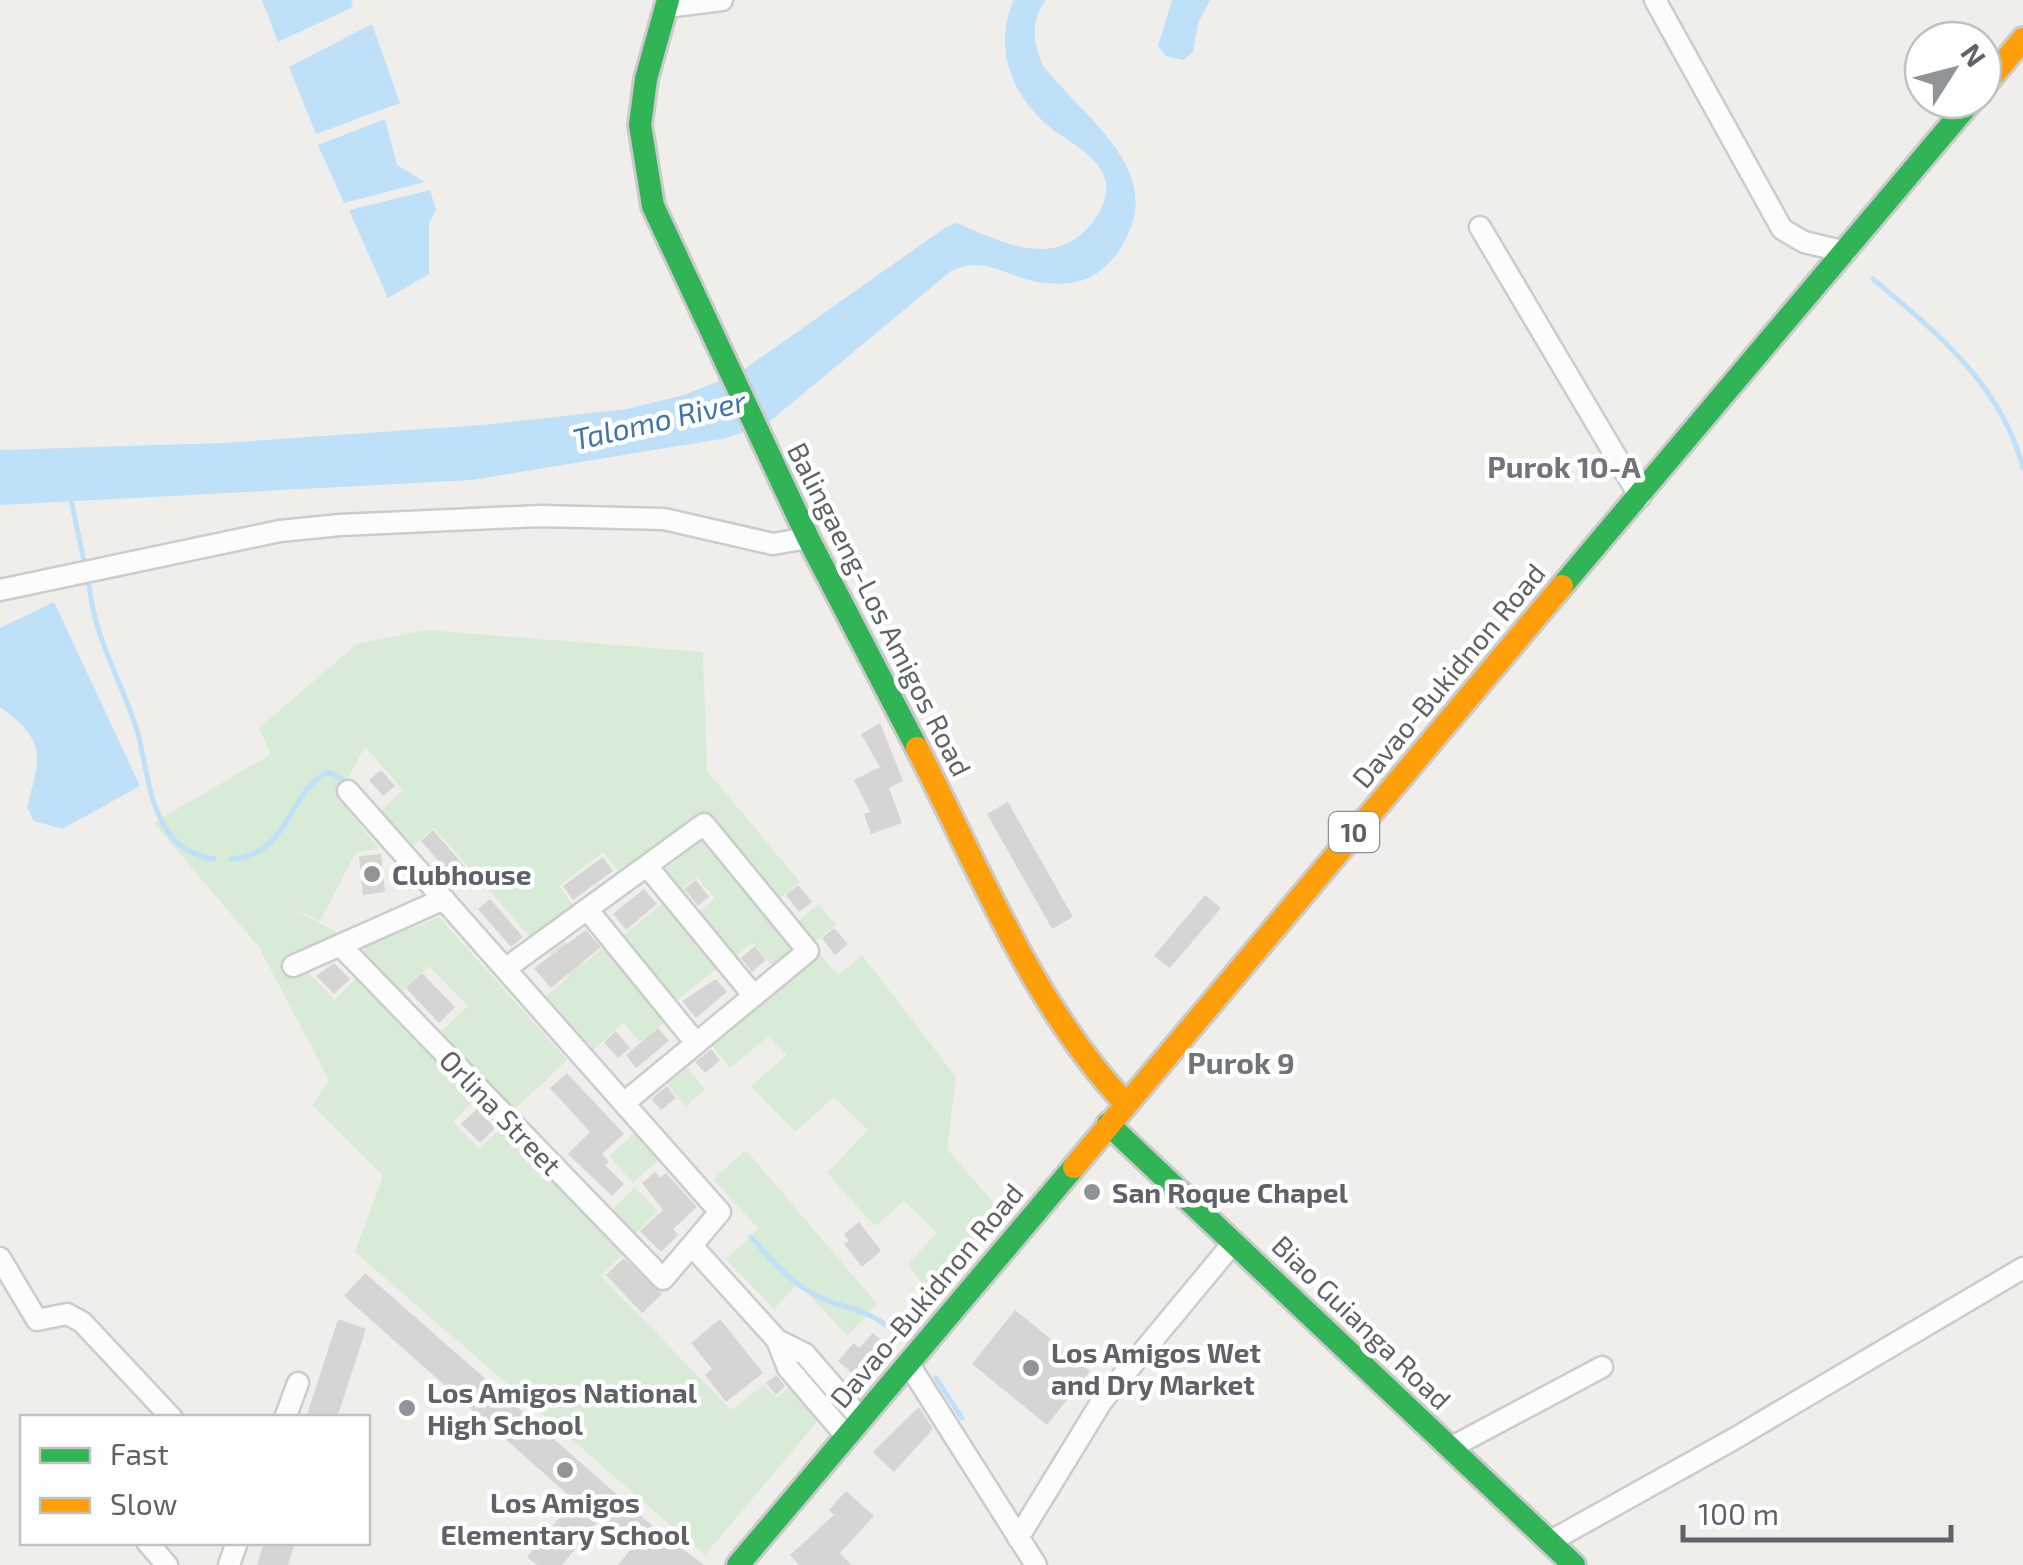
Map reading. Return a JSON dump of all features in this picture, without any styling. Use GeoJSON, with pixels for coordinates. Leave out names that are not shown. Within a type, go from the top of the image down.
{"type":"FeatureCollection","features":[{"type":"Feature","properties":{"kind":"main road","name":"Balingaeng-Los Amigos Road"},"geometry":{"type":"LineString","coordinates":[[668,4],[638,113],[637,138],[653,206],[808,538],[1064,1029],[1125,1104]]}},
{"type":"Feature","properties":{"kind":"main road"},"geometry":{"type":"LineString","coordinates":[[2003,63],[2023,39]]}},
{"type":"Feature","properties":{"kind":"main road","name":"Davao-Bukidnon Road"},"geometry":{"type":"LineString","coordinates":[[738,1565],[1955,120]]}},
{"type":"Feature","properties":{"kind":"main road","name":"Biao Guianga Road"},"geometry":{"type":"LineString","coordinates":[[1108,1124],[1574,1565]]}},
{"type":"Feature","properties":{"kind":"street"},"geometry":{"type":"LineString","coordinates":[[668,4],[722,0]]}},
{"type":"Feature","properties":{"kind":"street"},"geometry":{"type":"LineString","coordinates":[[1656,0],[1782,229],[1804,242],[1846,252]]}},
{"type":"Feature","properties":{"kind":"street"},"geometry":{"type":"LineString","coordinates":[[1480,228],[1640,497]]}},
{"type":"Feature","properties":{"kind":"street"},"geometry":{"type":"LineString","coordinates":[[0,590],[280,531],[340,524],[540,516],[664,520],[774,544],[808,538]]}},
{"type":"Feature","properties":{"kind":"street"},"geometry":{"type":"LineString","coordinates":[[348,791],[720,1212],[692,1246],[777,1340],[788,1368],[854,1428]]}},
{"type":"Feature","properties":{"kind":"street"},"geometry":{"type":"LineString","coordinates":[[505,968],[704,824],[808,951],[624,1103]]}},
{"type":"Feature","properties":{"kind":"street"},"geometry":{"type":"LineString","coordinates":[[646,866],[754,996]]}},
{"type":"Feature","properties":{"kind":"street"},"geometry":{"type":"LineString","coordinates":[[293,966],[444,899]]}},
{"type":"Feature","properties":{"kind":"street"},"geometry":{"type":"LineString","coordinates":[[587,909],[696,1044]]}},
{"type":"Feature","properties":{"kind":"street","name":"Orlina Street"},"geometry":{"type":"LineString","coordinates":[[340,945],[663,1279],[692,1246]]}},
{"type":"Feature","properties":{"kind":"street"},"geometry":{"type":"LineString","coordinates":[[1018,1538],[1102,1401],[1234,1242]]}},
{"type":"Feature","properties":{"kind":"street"},"geometry":{"type":"LineString","coordinates":[[0,1258],[37,1320],[67,1314],[82,1322],[169,1415]]}},
{"type":"Feature","properties":{"kind":"street"},"geometry":{"type":"LineString","coordinates":[[1549,1542],[1732,1440],[2023,1268]]}},
{"type":"Feature","properties":{"kind":"street"},"geometry":{"type":"LineString","coordinates":[[908,1363],[1036,1565]]}},
{"type":"Feature","properties":{"kind":"street"},"geometry":{"type":"LineString","coordinates":[[1450,1448],[1602,1367]]}},
{"type":"Feature","properties":{"kind":"street"},"geometry":{"type":"LineString","coordinates":[[285,1415],[298,1383]]}},
{"type":"Feature","properties":{"kind":"street"},"geometry":{"type":"LineString","coordinates":[[149,1545],[166,1565]]}},
{"type":"Feature","properties":{"kind":"green space"},"geometry":{"type":"Polygon","coordinates":[[[426,630],[703,652],[707,771],[800,882],[779,899],[705,812],[621,874],[603,852],[559,886],[575,908],[532,939],[434,828],[411,847],[380,811],[403,790],[365,746],[338,798],[379,849],[356,852],[320,921],[282,903],[340,934],[286,958],[293,977],[307,971],[335,1000],[357,977],[474,1100],[453,1122],[479,1149],[501,1128],[623,1254],[601,1276],[731,1410],[764,1385],[776,1398],[793,1384],[821,1417],[705,1555],[355,1252],[383,1176],[312,1105],[329,1080],[259,947],[154,823],[271,754],[259,728],[357,644],[426,630]]]}},
{"type":"Feature","properties":{"kind":"green space"},"geometry":{"type":"Polygon","coordinates":[[[701,839],[792,948],[772,965],[752,942],[732,959],[696,915],[715,898],[697,877],[677,893],[661,873],[701,839]]]}},
{"type":"Feature","properties":{"kind":"green space"},"geometry":{"type":"Polygon","coordinates":[[[663,903],[716,969],[674,1003],[621,937],[663,903]]]}},
{"type":"Feature","properties":{"kind":"green space"},"geometry":{"type":"Polygon","coordinates":[[[819,904],[836,925],[815,942],[798,921],[819,904]]]}},
{"type":"Feature","properties":{"kind":"green space"},"geometry":{"type":"Polygon","coordinates":[[[439,917],[567,1060],[515,1109],[441,1032],[468,1006],[429,966],[402,992],[363,951],[368,945],[439,917]]]}},
{"type":"Feature","properties":{"kind":"green space"},"geometry":{"type":"Polygon","coordinates":[[[565,941],[585,963],[605,946],[665,1022],[640,1042],[623,1023],[593,1050],[546,996],[570,976],[550,953],[565,941]]]}},
{"type":"Feature","properties":{"kind":"green space"},"geometry":{"type":"Polygon","coordinates":[[[820,954],[838,975],[862,955],[956,1077],[947,1149],[999,1209],[928,1291],[908,1264],[937,1233],[904,1201],[875,1226],[827,1173],[868,1130],[834,1097],[795,1132],[751,1086],[787,1055],[769,1036],[730,1068],[710,1043],[820,954]]]}},
{"type":"Feature","properties":{"kind":"green space"},"geometry":{"type":"Polygon","coordinates":[[[685,1065],[705,1089],[685,1107],[665,1081],[685,1065]]]}},
{"type":"Feature","properties":{"kind":"green space"},"geometry":{"type":"Polygon","coordinates":[[[635,1133],[659,1159],[633,1183],[609,1156],[635,1133]]]}},
{"type":"Feature","properties":{"kind":"green space"},"geometry":{"type":"Polygon","coordinates":[[[746,1150],[877,1304],[847,1336],[799,1283],[774,1309],[726,1259],[759,1229],[713,1179],[746,1150]]]}},
{"type":"Feature","properties":{"kind":"green space"},"geometry":{"type":"Polygon","coordinates":[[[635,1187],[658,1211],[635,1234],[612,1210],[635,1187]]]}},
{"type":"Feature","properties":{"kind":"water"},"geometry":{"type":"Polygon","coordinates":[[[262,0],[351,0],[353,7],[278,42],[262,0]]]}},
{"type":"Feature","properties":{"kind":"water","name":"Talomo River"},"geometry":{"type":"Polygon","coordinates":[[[1014,0],[1046,0],[1037,16],[1035,32],[1043,66],[1101,129],[1130,174],[1135,198],[1132,224],[1118,252],[1103,269],[1086,279],[1046,283],[976,265],[951,271],[769,422],[727,438],[472,480],[0,505],[0,450],[223,443],[483,425],[627,409],[684,395],[739,373],[946,227],[957,223],[994,239],[1030,248],[1065,245],[1098,215],[1106,183],[1092,158],[1038,116],[1017,87],[1005,36],[1014,0]]]}},
{"type":"Feature","properties":{"kind":"water"},"geometry":{"type":"Polygon","coordinates":[[[1172,0],[1210,0],[1198,23],[1193,52],[1183,60],[1166,56],[1158,46],[1172,0]]]}},
{"type":"Feature","properties":{"kind":"water"},"geometry":{"type":"Polygon","coordinates":[[[372,24],[400,103],[316,134],[289,67],[372,24]]]}},
{"type":"Feature","properties":{"kind":"water"},"geometry":{"type":"Polygon","coordinates":[[[385,119],[397,165],[425,182],[344,203],[318,145],[385,119]]]}},
{"type":"Feature","properties":{"kind":"water"},"geometry":{"type":"Polygon","coordinates":[[[430,190],[436,210],[429,223],[429,274],[388,298],[349,210],[430,190]]]}},
{"type":"Feature","properties":{"kind":"water"},"geometry":{"type":"Polygon","coordinates":[[[54,602],[140,786],[62,829],[34,821],[27,807],[36,751],[26,730],[0,707],[0,628],[54,602]]]}},
{"type":"Feature","properties":{"kind":"building"},"geometry":{"type":"Polygon","coordinates":[[[880,723],[903,781],[889,788],[902,823],[871,834],[864,814],[870,812],[854,780],[880,767],[861,734],[880,723]]]}},
{"type":"Feature","properties":{"kind":"building"},"geometry":{"type":"Polygon","coordinates":[[[381,770],[395,786],[383,796],[369,780],[381,770]]]}},
{"type":"Feature","properties":{"kind":"building"},"geometry":{"type":"Polygon","coordinates":[[[1008,802],[1073,917],[1052,929],[987,814],[1008,802]]]}},
{"type":"Feature","properties":{"kind":"building"},"geometry":{"type":"Polygon","coordinates":[[[433,830],[467,869],[455,880],[421,841],[433,830]]]}},
{"type":"Feature","properties":{"kind":"building","name":"Clubhouse"},"geometry":{"type":"Polygon","coordinates":[[[381,854],[385,892],[363,895],[359,856],[381,854]]]}},
{"type":"Feature","properties":{"kind":"building"},"geometry":{"type":"Polygon","coordinates":[[[603,857],[613,871],[573,900],[563,886],[603,857]]]}},
{"type":"Feature","properties":{"kind":"building"},"geometry":{"type":"Polygon","coordinates":[[[696,880],[709,897],[698,906],[684,889],[696,880]]]}},
{"type":"Feature","properties":{"kind":"building"},"geometry":{"type":"Polygon","coordinates":[[[798,885],[812,902],[799,912],[786,895],[798,885]]]}},
{"type":"Feature","properties":{"kind":"building"},"geometry":{"type":"Polygon","coordinates":[[[644,889],[657,904],[626,930],[613,914],[644,889]]]}},
{"type":"Feature","properties":{"kind":"building"},"geometry":{"type":"Polygon","coordinates":[[[1205,895],[1221,908],[1170,968],[1154,956],[1205,895]]]}},
{"type":"Feature","properties":{"kind":"building"},"geometry":{"type":"Polygon","coordinates":[[[490,899],[523,937],[511,947],[478,909],[490,899]]]}},
{"type":"Feature","properties":{"kind":"building"},"geometry":{"type":"Polygon","coordinates":[[[834,928],[848,944],[835,955],[822,938],[834,928]]]}},
{"type":"Feature","properties":{"kind":"building"},"geometry":{"type":"Polygon","coordinates":[[[586,930],[601,947],[551,988],[534,968],[586,930]]]}},
{"type":"Feature","properties":{"kind":"building"},"geometry":{"type":"Polygon","coordinates":[[[755,946],[766,960],[752,972],[741,958],[755,946]]]}},
{"type":"Feature","properties":{"kind":"building"},"geometry":{"type":"Polygon","coordinates":[[[334,963],[350,979],[334,994],[316,976],[334,963]]]}},
{"type":"Feature","properties":{"kind":"building"},"geometry":{"type":"Polygon","coordinates":[[[422,973],[455,1007],[439,1023],[406,988],[422,973]]]}},
{"type":"Feature","properties":{"kind":"building"},"geometry":{"type":"Polygon","coordinates":[[[716,979],[727,992],[696,1018],[682,1001],[716,979]]]}},
{"type":"Feature","properties":{"kind":"building"},"geometry":{"type":"Polygon","coordinates":[[[658,1028],[669,1041],[636,1068],[626,1055],[658,1028]]]}},
{"type":"Feature","properties":{"kind":"building"},"geometry":{"type":"Polygon","coordinates":[[[616,1031],[630,1048],[618,1058],[604,1042],[616,1031]]]}},
{"type":"Feature","properties":{"kind":"building"},"geometry":{"type":"Polygon","coordinates":[[[711,1049],[720,1060],[705,1073],[695,1062],[711,1049]]]}},
{"type":"Feature","properties":{"kind":"building"},"geometry":{"type":"Polygon","coordinates":[[[567,1073],[624,1134],[602,1154],[609,1162],[605,1165],[624,1184],[612,1196],[568,1154],[590,1132],[550,1088],[567,1073]]]}},
{"type":"Feature","properties":{"kind":"building"},"geometry":{"type":"Polygon","coordinates":[[[667,1086],[676,1098],[661,1110],[651,1099],[667,1086]]]}},
{"type":"Feature","properties":{"kind":"building"},"geometry":{"type":"Polygon","coordinates":[[[477,1109],[495,1128],[480,1143],[461,1124],[477,1109]]]}},
{"type":"Feature","properties":{"kind":"building"},"geometry":{"type":"Polygon","coordinates":[[[655,1172],[660,1178],[666,1173],[697,1207],[673,1229],[678,1235],[661,1252],[640,1231],[663,1210],[642,1183],[655,1172]]]}},
{"type":"Feature","properties":{"kind":"building"},"geometry":{"type":"Polygon","coordinates":[[[859,1222],[881,1251],[862,1267],[844,1244],[849,1241],[844,1234],[859,1222]]]}},
{"type":"Feature","properties":{"kind":"building"},"geometry":{"type":"Polygon","coordinates":[[[624,1258],[662,1294],[642,1313],[606,1275],[624,1258]]]}},
{"type":"Feature","properties":{"kind":"building","name":"Los Amigos Elementary School"},"geometry":{"type":"Polygon","coordinates":[[[365,1273],[655,1528],[704,1565],[618,1565],[632,1548],[599,1520],[562,1565],[537,1565],[527,1557],[574,1500],[344,1296],[365,1273]]]}},
{"type":"Feature","properties":{"kind":"building","name":"Los Amigos Wet and Dry Market"},"geometry":{"type":"Polygon","coordinates":[[[1015,1310],[1090,1371],[1047,1425],[972,1364],[1015,1310]]]}},
{"type":"Feature","properties":{"kind":"building"},"geometry":{"type":"Polygon","coordinates":[[[338,1319],[366,1329],[338,1415],[307,1415],[338,1319]]]}},
{"type":"Feature","properties":{"kind":"building"},"geometry":{"type":"Polygon","coordinates":[[[720,1319],[763,1373],[726,1402],[705,1375],[712,1369],[691,1343],[720,1319]]]}},
{"type":"Feature","properties":{"kind":"building"},"geometry":{"type":"Polygon","coordinates":[[[873,1333],[883,1342],[854,1375],[838,1361],[854,1343],[859,1348],[873,1333]]]}},
{"type":"Feature","properties":{"kind":"building"},"geometry":{"type":"Polygon","coordinates":[[[776,1375],[785,1386],[776,1395],[766,1383],[776,1375]]]}},
{"type":"Feature","properties":{"kind":"building"},"geometry":{"type":"Polygon","coordinates":[[[919,1407],[933,1429],[894,1472],[873,1452],[919,1407]]]}},
{"type":"Feature","properties":{"kind":"building"},"geometry":{"type":"Polygon","coordinates":[[[846,1491],[874,1516],[840,1553],[851,1565],[799,1565],[790,1555],[834,1515],[829,1510],[846,1491]]]}},
{"type":"Feature","properties":{"kind":"building"},"geometry":{"type":"Polygon","coordinates":[[[263,1545],[294,1545],[288,1565],[257,1565],[263,1545]]]}},
{"type":"Feature","properties":{"kind":"waterway"},"geometry":{"type":"LineString","coordinates":[[1873,279],[1942,340],[1983,385],[2013,438],[2023,468]]}},
{"type":"Feature","properties":{"kind":"waterway"},"geometry":{"type":"LineString","coordinates":[[71,500],[84,561]]}},
{"type":"Feature","properties":{"kind":"waterway"},"geometry":{"type":"LineString","coordinates":[[89,584],[96,623],[137,730],[152,797],[162,822],[183,847],[214,859]]}},
{"type":"Feature","properties":{"kind":"waterway"},"geometry":{"type":"LineString","coordinates":[[231,859],[266,847],[304,793],[328,772],[347,782]]}},
{"type":"Feature","properties":{"kind":"waterway"},"geometry":{"type":"LineString","coordinates":[[751,1237],[807,1291],[872,1316],[894,1332]]}},
{"type":"Feature","properties":{"kind":"waterway"},"geometry":{"type":"LineString","coordinates":[[936,1378],[962,1418]]}},
{"type":"Feature","properties":{"kind":"traffic: fast"},"geometry":{"type":"LineString","coordinates":[[668,0],[646,79],[640,125],[653,206],[808,538],[917,748]]}},
{"type":"Feature","properties":{"kind":"traffic: fast"},"geometry":{"type":"LineString","coordinates":[[1562,586],[1955,120]]}},
{"type":"Feature","properties":{"kind":"traffic: fast"},"geometry":{"type":"LineString","coordinates":[[1108,1124],[1574,1565]]}},
{"type":"Feature","properties":{"kind":"traffic: fast"},"geometry":{"type":"LineString","coordinates":[[738,1565],[1074,1167]]}},
{"type":"Feature","properties":{"kind":"traffic: slow"},"geometry":{"type":"LineString","coordinates":[[2003,63],[2023,39]]}},
{"type":"Feature","properties":{"kind":"traffic: slow"},"geometry":{"type":"LineString","coordinates":[[1074,1167],[1562,586]]}},
{"type":"Feature","properties":{"kind":"traffic: slow"},"geometry":{"type":"LineString","coordinates":[[917,748],[1035,979],[1062,1023],[1125,1103]]}},
{"type":"Feature","properties":{"kind":"place","name":"Clubhouse"},"geometry":{"type":"Point","coordinates":[372,874]}},
{"type":"Feature","properties":{"kind":"place","name":"San Roque Chapel"},"geometry":{"type":"Point","coordinates":[1092,1192]}},
{"type":"Feature","properties":{"kind":"place","name":"Los Amigos Wet and Dry Market"},"geometry":{"type":"Point","coordinates":[1031,1368]}},
{"type":"Feature","properties":{"kind":"place","name":"Los Amigos National High School"},"geometry":{"type":"Point","coordinates":[407,1408]}},
{"type":"Feature","properties":{"kind":"place","name":"Los Amigos Elementary School"},"geometry":{"type":"Point","coordinates":[565,1470]}},
{"type":"Feature","properties":{"kind":"district","name":"Purok 10-A"},"geometry":{"type":"Point","coordinates":[1564,466]}},
{"type":"Feature","properties":{"kind":"district","name":"Purok 9"},"geometry":{"type":"Point","coordinates":[1241,1062]}}]}
